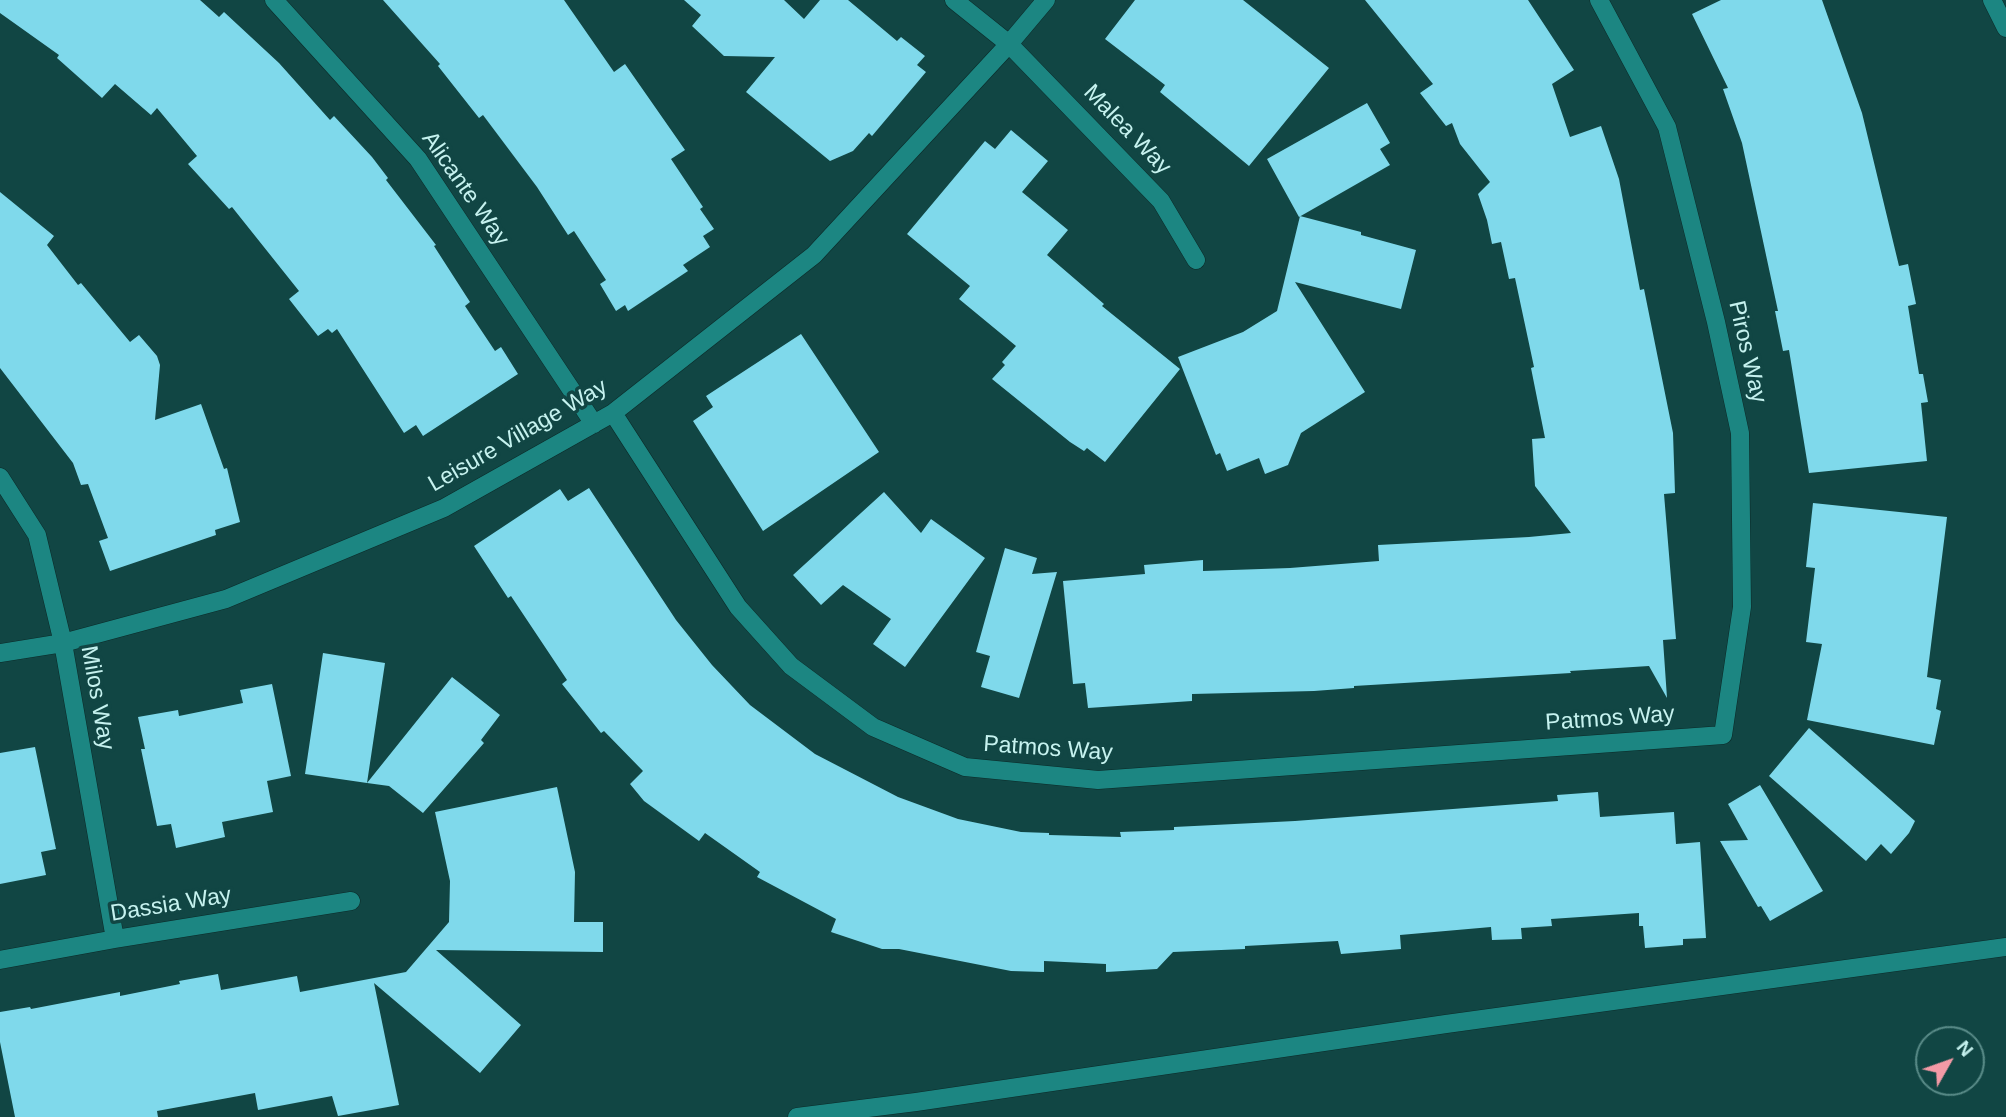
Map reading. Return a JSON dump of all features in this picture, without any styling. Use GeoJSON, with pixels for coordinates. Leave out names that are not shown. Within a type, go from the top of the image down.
{"type":"FeatureCollection","features":[{"type":"Feature","properties":{"kind":"street","name":"Alicante Way"},"geometry":{"type":"LineString","coordinates":[[274,0],[418,159],[594,424]]}},
{"type":"Feature","properties":{"kind":"street","name":"Malea Way"},"geometry":{"type":"LineString","coordinates":[[954,0],[1009,44],[1161,201],[1196,260]]}},
{"type":"Feature","properties":{"kind":"street","name":"Leisure Village Way"},"geometry":{"type":"LineString","coordinates":[[0,653],[63,643],[226,599],[444,508],[613,413],[814,254],[1009,44],[1046,0]]}},
{"type":"Feature","properties":{"kind":"street","name":"Piros Way"},"geometry":{"type":"LineString","coordinates":[[1599,0],[1667,127],[1716,322],[1740,433],[1742,607],[1723,735]]}},
{"type":"Feature","properties":{"kind":"street"},"geometry":{"type":"LineString","coordinates":[[1992,0],[2006,28]]}},
{"type":"Feature","properties":{"kind":"street","name":"Patmos Way"},"geometry":{"type":"LineString","coordinates":[[613,413],[738,607],[791,666],[873,727],[965,767],[1098,780],[1723,735]]}},
{"type":"Feature","properties":{"kind":"street","name":"Milos Way"},"geometry":{"type":"LineString","coordinates":[[0,477],[37,535],[63,643],[116,939]]}},
{"type":"Feature","properties":{"kind":"street","name":"Dassia Way"},"geometry":{"type":"LineString","coordinates":[[0,960],[351,901]]}},
{"type":"Feature","properties":{"kind":"street"},"geometry":{"type":"LineString","coordinates":[[797,1117],[2006,947]]}},
{"type":"Feature","properties":{"kind":"building"},"geometry":{"type":"Polygon","coordinates":[[[0,0],[200,0],[219,17],[224,12],[279,63],[330,120],[334,116],[372,157],[388,178],[386,180],[436,245],[434,246],[470,302],[465,306],[495,351],[501,347],[518,374],[423,436],[416,425],[404,433],[337,329],[332,333],[328,329],[318,336],[289,299],[299,291],[232,207],[229,209],[188,164],[197,156],[157,108],[151,115],[115,84],[102,98],[57,58],[59,55],[0,13],[0,0]]]}},
{"type":"Feature","properties":{"kind":"building"},"geometry":{"type":"Polygon","coordinates":[[[383,0],[564,0],[614,72],[625,64],[685,150],[671,159],[703,207],[700,209],[714,229],[703,236],[710,247],[683,265],[688,271],[628,311],[625,305],[616,311],[600,284],[606,280],[574,231],[568,235],[537,187],[483,115],[479,118],[438,66],[440,64],[383,0]]]}},
{"type":"Feature","properties":{"kind":"building"},"geometry":{"type":"Polygon","coordinates":[[[684,0],[784,0],[804,19],[820,0],[848,0],[897,41],[901,37],[925,56],[917,65],[926,72],[872,136],[869,133],[853,151],[830,161],[746,92],[775,57],[724,56],[692,26],[701,15],[684,0]]]}},
{"type":"Feature","properties":{"kind":"building"},"geometry":{"type":"Polygon","coordinates":[[[1135,0],[1243,0],[1329,68],[1249,166],[1160,92],[1165,85],[1105,39],[1135,0]]]}},
{"type":"Feature","properties":{"kind":"building"},"geometry":{"type":"Polygon","coordinates":[[[1365,0],[1528,0],[1574,70],[1552,84],[1570,137],[1601,126],[1619,179],[1640,290],[1644,289],[1673,433],[1675,493],[1664,494],[1676,639],[1663,640],[1667,698],[1649,666],[1314,691],[1192,694],[1192,701],[1088,708],[1085,683],[1073,684],[1063,581],[1145,574],[1144,565],[1203,560],[1203,571],[1379,561],[1378,545],[1571,533],[1535,486],[1532,439],[1545,438],[1531,368],[1534,367],[1515,278],[1509,279],[1501,242],[1492,244],[1478,194],[1490,182],[1460,144],[1452,123],[1446,126],[1420,93],[1433,84],[1365,0]]]}},
{"type":"Feature","properties":{"kind":"building"},"geometry":{"type":"Polygon","coordinates":[[[1721,0],[1822,0],[1862,113],[1899,266],[1908,264],[1916,304],[1908,306],[1919,374],[1923,374],[1928,402],[1921,403],[1927,461],[1809,473],[1789,350],[1783,351],[1775,311],[1778,311],[1742,143],[1723,89],[1728,88],[1692,14],[1721,0]]]}},
{"type":"Feature","properties":{"kind":"building"},"geometry":{"type":"Polygon","coordinates":[[[1367,103],[1390,143],[1380,149],[1390,165],[1299,217],[1267,159],[1367,103]]]}},
{"type":"Feature","properties":{"kind":"building"},"geometry":{"type":"Polygon","coordinates":[[[1011,130],[1048,161],[1022,192],[1068,230],[1047,255],[1104,304],[1102,306],[1180,369],[1105,462],[1087,448],[1084,451],[1070,442],[992,379],[1005,365],[1002,362],[1016,346],[959,299],[970,286],[907,234],[985,141],[995,149],[1011,130]]]}},
{"type":"Feature","properties":{"kind":"building"},"geometry":{"type":"Polygon","coordinates":[[[0,192],[54,236],[47,245],[78,285],[81,283],[130,342],[139,335],[157,356],[160,365],[155,420],[201,404],[224,469],[227,468],[240,522],[215,530],[216,535],[110,571],[99,541],[108,538],[88,484],[81,485],[73,463],[0,368],[0,192]]]}},
{"type":"Feature","properties":{"kind":"building"},"geometry":{"type":"Polygon","coordinates":[[[1300,216],[1416,250],[1401,309],[1295,282],[1365,392],[1301,433],[1288,465],[1265,474],[1259,458],[1227,471],[1220,453],[1216,455],[1178,357],[1243,332],[1277,311],[1300,216]]]}},
{"type":"Feature","properties":{"kind":"building"},"geometry":{"type":"Polygon","coordinates":[[[801,334],[879,452],[763,531],[693,421],[713,407],[706,396],[801,334]]]}},
{"type":"Feature","properties":{"kind":"building"},"geometry":{"type":"Polygon","coordinates":[[[589,488],[676,620],[712,665],[750,705],[815,754],[898,797],[958,819],[1021,832],[1121,837],[1120,832],[1174,830],[1174,827],[1295,821],[1558,801],[1557,795],[1598,792],[1600,817],[1674,812],[1676,844],[1700,842],[1706,938],[1683,939],[1683,945],[1645,948],[1643,926],[1639,926],[1639,913],[1551,919],[1552,926],[1521,928],[1522,939],[1492,940],[1491,927],[1400,935],[1401,949],[1341,954],[1338,941],[1245,946],[1245,949],[1173,952],[1157,969],[1106,972],[1106,964],[1044,961],[1044,972],[1011,971],[899,949],[882,949],[831,932],[836,919],[757,877],[760,872],[705,833],[699,841],[644,801],[630,784],[643,771],[604,731],[601,733],[562,684],[567,680],[474,546],[560,489],[568,501],[589,488]]]}},
{"type":"Feature","properties":{"kind":"building"},"geometry":{"type":"Polygon","coordinates":[[[884,492],[921,533],[931,519],[985,558],[905,667],[873,644],[891,619],[843,585],[821,605],[793,575],[884,492]]]}},
{"type":"Feature","properties":{"kind":"building"},"geometry":{"type":"Polygon","coordinates":[[[1813,503],[1947,517],[1927,677],[1941,680],[1936,709],[1941,711],[1934,745],[1807,720],[1822,644],[1806,642],[1815,568],[1806,567],[1813,503]]]}},
{"type":"Feature","properties":{"kind":"building"},"geometry":{"type":"Polygon","coordinates":[[[1005,548],[1037,558],[1032,574],[1057,572],[1019,698],[981,687],[990,656],[976,652],[1005,548]]]}},
{"type":"Feature","properties":{"kind":"building"},"geometry":{"type":"Polygon","coordinates":[[[323,653],[385,663],[367,783],[305,774],[323,653]]]}},
{"type":"Feature","properties":{"kind":"building"},"geometry":{"type":"Polygon","coordinates":[[[452,677],[500,715],[481,740],[484,743],[423,813],[389,786],[367,783],[452,677]]]}},
{"type":"Feature","properties":{"kind":"building"},"geometry":{"type":"Polygon","coordinates":[[[272,684],[291,776],[267,781],[273,812],[222,822],[225,837],[176,848],[171,824],[157,826],[141,749],[145,749],[138,717],[178,710],[179,716],[243,703],[240,690],[272,684]]]}},
{"type":"Feature","properties":{"kind":"building"},"geometry":{"type":"Polygon","coordinates":[[[1809,728],[1915,821],[1909,833],[1891,854],[1881,844],[1866,861],[1769,776],[1809,728]]]}},
{"type":"Feature","properties":{"kind":"building"},"geometry":{"type":"Polygon","coordinates":[[[35,747],[56,849],[41,852],[46,875],[0,884],[0,753],[35,747]]]}},
{"type":"Feature","properties":{"kind":"building"},"geometry":{"type":"Polygon","coordinates":[[[1760,785],[1823,891],[1770,921],[1761,906],[1758,907],[1720,841],[1748,840],[1728,804],[1760,785]]]}},
{"type":"Feature","properties":{"kind":"building"},"geometry":{"type":"Polygon","coordinates":[[[557,787],[575,872],[574,922],[603,922],[603,952],[436,950],[521,1025],[480,1073],[374,983],[399,1105],[338,1116],[332,1096],[258,1110],[255,1093],[157,1111],[158,1117],[15,1117],[0,1042],[0,1012],[31,1009],[120,992],[120,996],[218,974],[221,990],[297,976],[300,992],[406,972],[449,922],[450,881],[435,812],[557,787]]]}}]}
